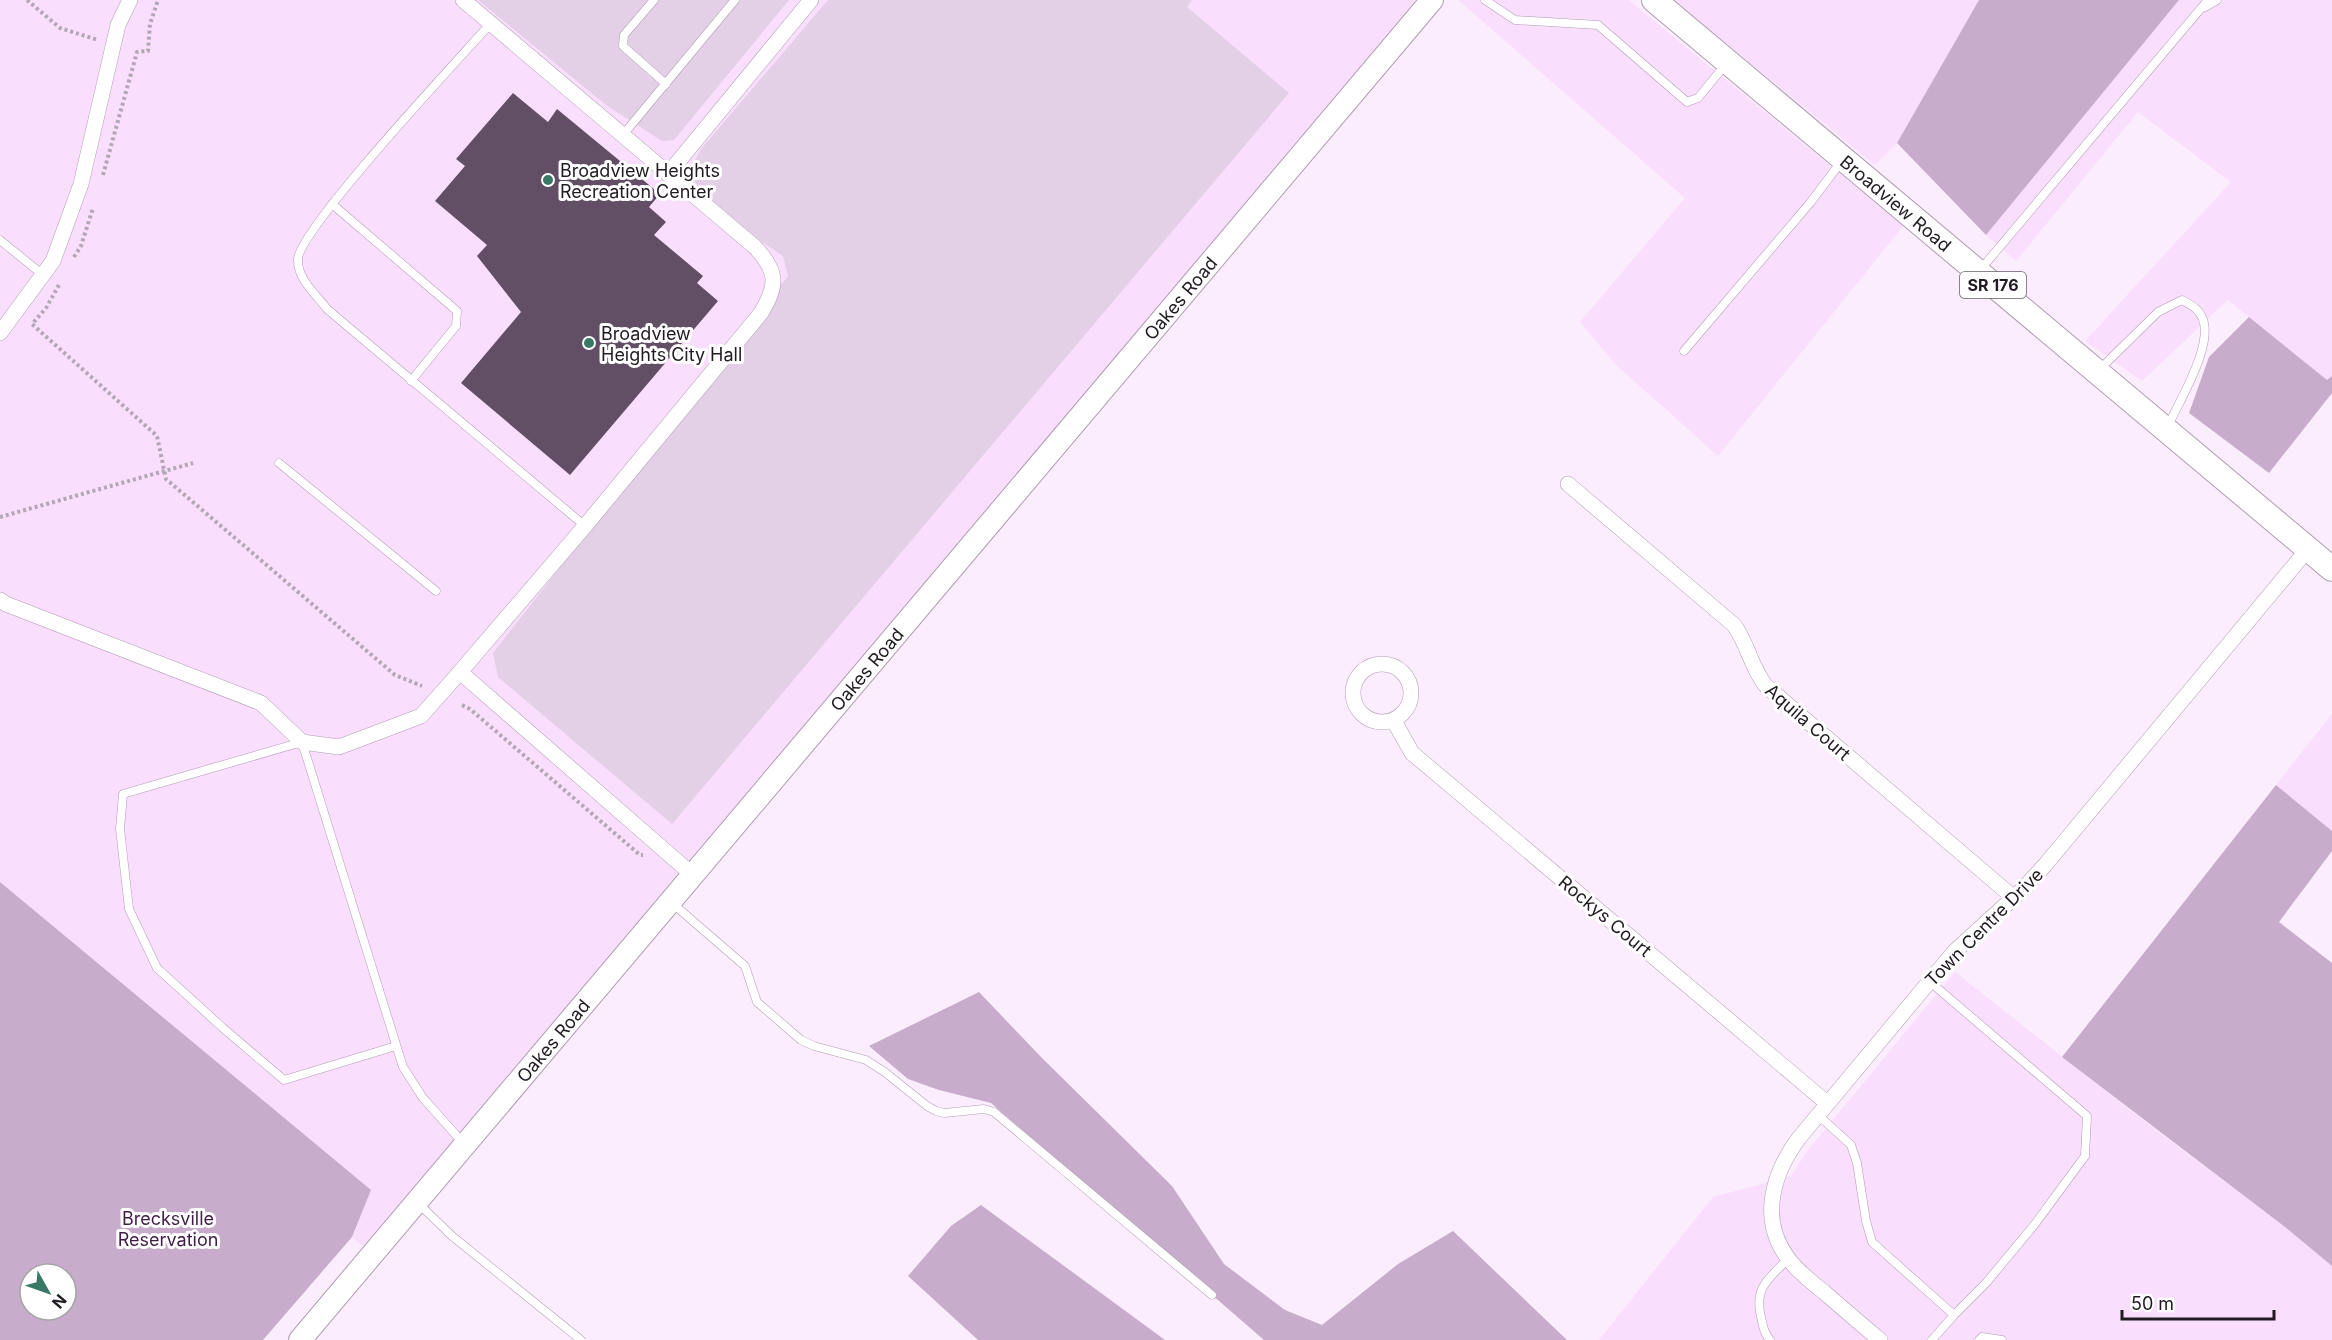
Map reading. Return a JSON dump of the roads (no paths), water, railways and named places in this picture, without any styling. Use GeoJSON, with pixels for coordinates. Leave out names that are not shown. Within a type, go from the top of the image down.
{"type":"FeatureCollection","features":[{"type":"Feature","properties":{"kind":"main road","name":"Broadview Road"},"geometry":{"type":"LineString","coordinates":[[1654,0],[2332,569]]}},
{"type":"Feature","properties":{"kind":"street"},"geometry":{"type":"LineString","coordinates":[[0,333],[53,261],[81,184],[118,25],[130,0]]}},
{"type":"Feature","properties":{"kind":"street"},"geometry":{"type":"LineString","coordinates":[[0,600],[261,703],[302,742],[339,747],[421,716],[585,526],[760,313],[770,297],[774,281],[772,269],[755,247],[464,0]]}},
{"type":"Feature","properties":{"kind":"street"},"geometry":{"type":"LineString","coordinates":[[668,174],[811,0]]}},
{"type":"Feature","properties":{"kind":"street","name":"Oakes Road"},"geometry":{"type":"LineString","coordinates":[[300,1340],[1432,0]]}},
{"type":"Feature","properties":{"kind":"street","name":"Aquila Court"},"geometry":{"type":"LineString","coordinates":[[1568,484],[1734,625],[1743,636],[1759,678],[1766,686],[2014,898]]}},
{"type":"Feature","properties":{"kind":"street","name":"Town Centre Drive"},"geometry":{"type":"LineString","coordinates":[[1880,1340],[1803,1275],[1788,1259],[1776,1230],[1772,1208],[1773,1188],[1789,1151],[1929,981],[1969,937],[2014,898],[2052,856],[2308,549]]}},
{"type":"Feature","properties":{"kind":"street"},"geometry":{"type":"LineString","coordinates":[[460,672],[694,876]]}},
{"type":"Feature","properties":{"kind":"street","name":"Rockys Court"},"geometry":{"type":"LineString","coordinates":[[1394,721],[1412,753],[1822,1109]]}},
{"type":"Feature","properties":{"kind":"lane"},"geometry":{"type":"LineString","coordinates":[[654,0],[624,35],[623,46],[666,84]]}},
{"type":"Feature","properties":{"kind":"lane"},"geometry":{"type":"LineString","coordinates":[[622,136],[735,0]]}},
{"type":"Feature","properties":{"kind":"lane"},"geometry":{"type":"LineString","coordinates":[[1485,0],[1515,20],[1598,25],[1687,102],[1698,98],[1728,62]]}},
{"type":"Feature","properties":{"kind":"lane"},"geometry":{"type":"LineString","coordinates":[[1978,273],[2208,0]]}},
{"type":"Feature","properties":{"kind":"lane"},"geometry":{"type":"LineString","coordinates":[[2201,9],[2217,0]]}},
{"type":"Feature","properties":{"kind":"lane"},"geometry":{"type":"LineString","coordinates":[[491,23],[332,204],[298,256],[299,273],[327,309],[585,526]]}},
{"type":"Feature","properties":{"kind":"lane"},"geometry":{"type":"LineString","coordinates":[[1684,351],[1844,159]]}},
{"type":"Feature","properties":{"kind":"lane"},"geometry":{"type":"LineString","coordinates":[[332,204],[457,312],[456,326],[411,381]]}},
{"type":"Feature","properties":{"kind":"lane"},"geometry":{"type":"LineString","coordinates":[[0,240],[43,275]]}},
{"type":"Feature","properties":{"kind":"lane"},"geometry":{"type":"LineString","coordinates":[[2096,373],[2158,312],[2182,300],[2200,311],[2206,333],[2196,369],[2166,430]]}},
{"type":"Feature","properties":{"kind":"lane"},"geometry":{"type":"LineString","coordinates":[[279,463],[436,591]]}},
{"type":"Feature","properties":{"kind":"lane"},"geometry":{"type":"LineString","coordinates":[[396,1046],[284,1080],[223,1029],[157,968],[129,909],[120,829],[123,794],[302,742],[403,1067],[423,1098],[465,1145]]}},
{"type":"Feature","properties":{"kind":"lane"},"geometry":{"type":"LineString","coordinates":[[671,903],[745,966],[757,1002],[801,1040],[814,1046],[866,1060],[936,1111],[944,1113],[984,1109],[994,1112],[1212,1295]]}},
{"type":"Feature","properties":{"kind":"lane"},"geometry":{"type":"LineString","coordinates":[[1929,981],[2087,1116],[2085,1156],[2007,1257],[1932,1340]]}},
{"type":"Feature","properties":{"kind":"lane"},"geometry":{"type":"LineString","coordinates":[[1822,1109],[1851,1145],[1857,1163],[1866,1221],[1872,1242],[1954,1315]]}},
{"type":"Feature","properties":{"kind":"lane"},"geometry":{"type":"LineString","coordinates":[[417,1202],[452,1236],[581,1340]]}},
{"type":"Feature","properties":{"kind":"lane"},"geometry":{"type":"LineString","coordinates":[[1770,1340],[1765,1334],[1757,1301],[1767,1281],[1788,1259]]}},
{"type":"Feature","properties":{"kind":"lane"},"geometry":{"type":"LineString","coordinates":[[1979,1340],[1982,1337],[2002,1340]]}},
{"type":"Feature","properties":{"kind":"place","name":"Broadview Heights Recreation Center"},"geometry":{"type":"Point","coordinates":[548,180]}},
{"type":"Feature","properties":{"kind":"place","name":"Broadview Heights City Hall"},"geometry":{"type":"Point","coordinates":[589,343]}},
{"type":"Feature","properties":{"kind":"park label","name":"Brecksville Reservation"},"geometry":{"type":"Point","coordinates":[168,1228]}}]}
